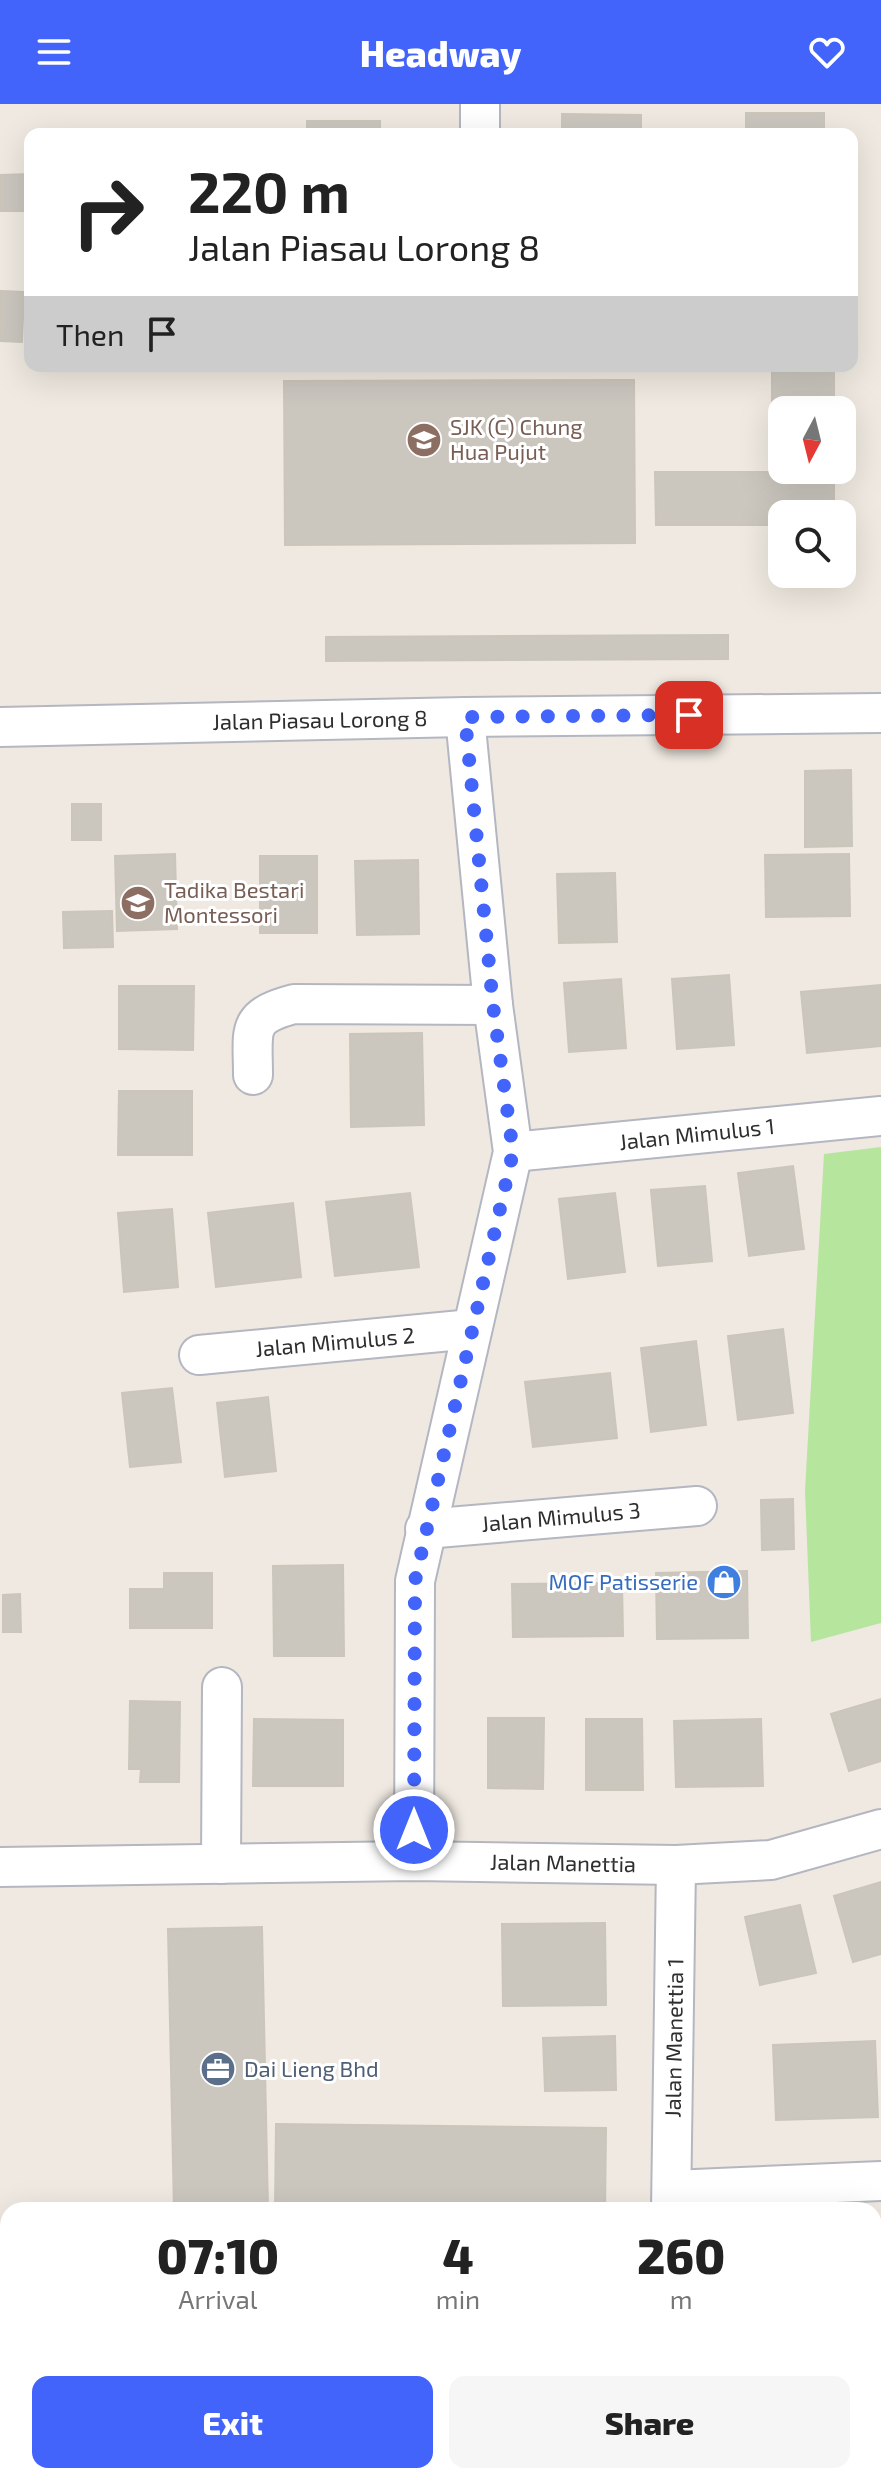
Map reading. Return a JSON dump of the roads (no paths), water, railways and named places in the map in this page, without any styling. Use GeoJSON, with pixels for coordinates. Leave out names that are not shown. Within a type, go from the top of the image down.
{"type":"FeatureCollection","features":[{"type":"Feature","properties":{"kind":"street"},"geometry":{"type":"LineString","coordinates":[[480,104],[480,128]]}},
{"type":"Feature","properties":{"kind":"street","name":"Jalan Piasau Lorong 8"},"geometry":{"type":"LineString","coordinates":[[0,727],[465,717],[881,713]]}},
{"type":"Feature","properties":{"kind":"street"},"geometry":{"type":"LineString","coordinates":[[414,1861],[415,1581],[513,1152],[493,1005],[465,717]]}},
{"type":"Feature","properties":{"kind":"street"},"geometry":{"type":"LineString","coordinates":[[253,1075],[253,1034],[259,1018],[270,1010],[294,1004],[493,1005]]}},
{"type":"Feature","properties":{"kind":"street","name":"Jalan Mimulus 1"},"geometry":{"type":"LineString","coordinates":[[513,1152],[881,1116]]}},
{"type":"Feature","properties":{"kind":"street","name":"Jalan Mimulus 2"},"geometry":{"type":"LineString","coordinates":[[199,1355],[472,1329]]}},
{"type":"Feature","properties":{"kind":"street","name":"Jalan Mimulus 3"},"geometry":{"type":"LineString","coordinates":[[425,1529],[697,1506]]}},
{"type":"Feature","properties":{"kind":"street"},"geometry":{"type":"LineString","coordinates":[[221,1864],[222,1687]]}},
{"type":"Feature","properties":{"kind":"street","name":"Jalan Manettia"},"geometry":{"type":"LineString","coordinates":[[0,1867],[414,1861],[676,1865],[771,1860],[881,1829]]}},
{"type":"Feature","properties":{"kind":"street","name":"Jalan Manettia 1"},"geometry":{"type":"LineString","coordinates":[[672,2200],[676,1865]]}},
{"type":"Feature","properties":{"kind":"street"},"geometry":{"type":"LineString","coordinates":[[672,2200],[881,2181]]}},
{"type":"Feature","properties":{"kind":"place","name":"SJK (C) Chung Hua Pujut"},"geometry":{"type":"Point","coordinates":[424,440]}},
{"type":"Feature","properties":{"kind":"place","name":"Tadika Bestari Montessori"},"geometry":{"type":"Point","coordinates":[138,903]}},
{"type":"Feature","properties":{"kind":"place","name":"MOF Patisserie"},"geometry":{"type":"Point","coordinates":[724,1582]}},
{"type":"Feature","properties":{"kind":"place","name":"Dai Lieng Bhd"},"geometry":{"type":"Point","coordinates":[218,2069]}}]}
